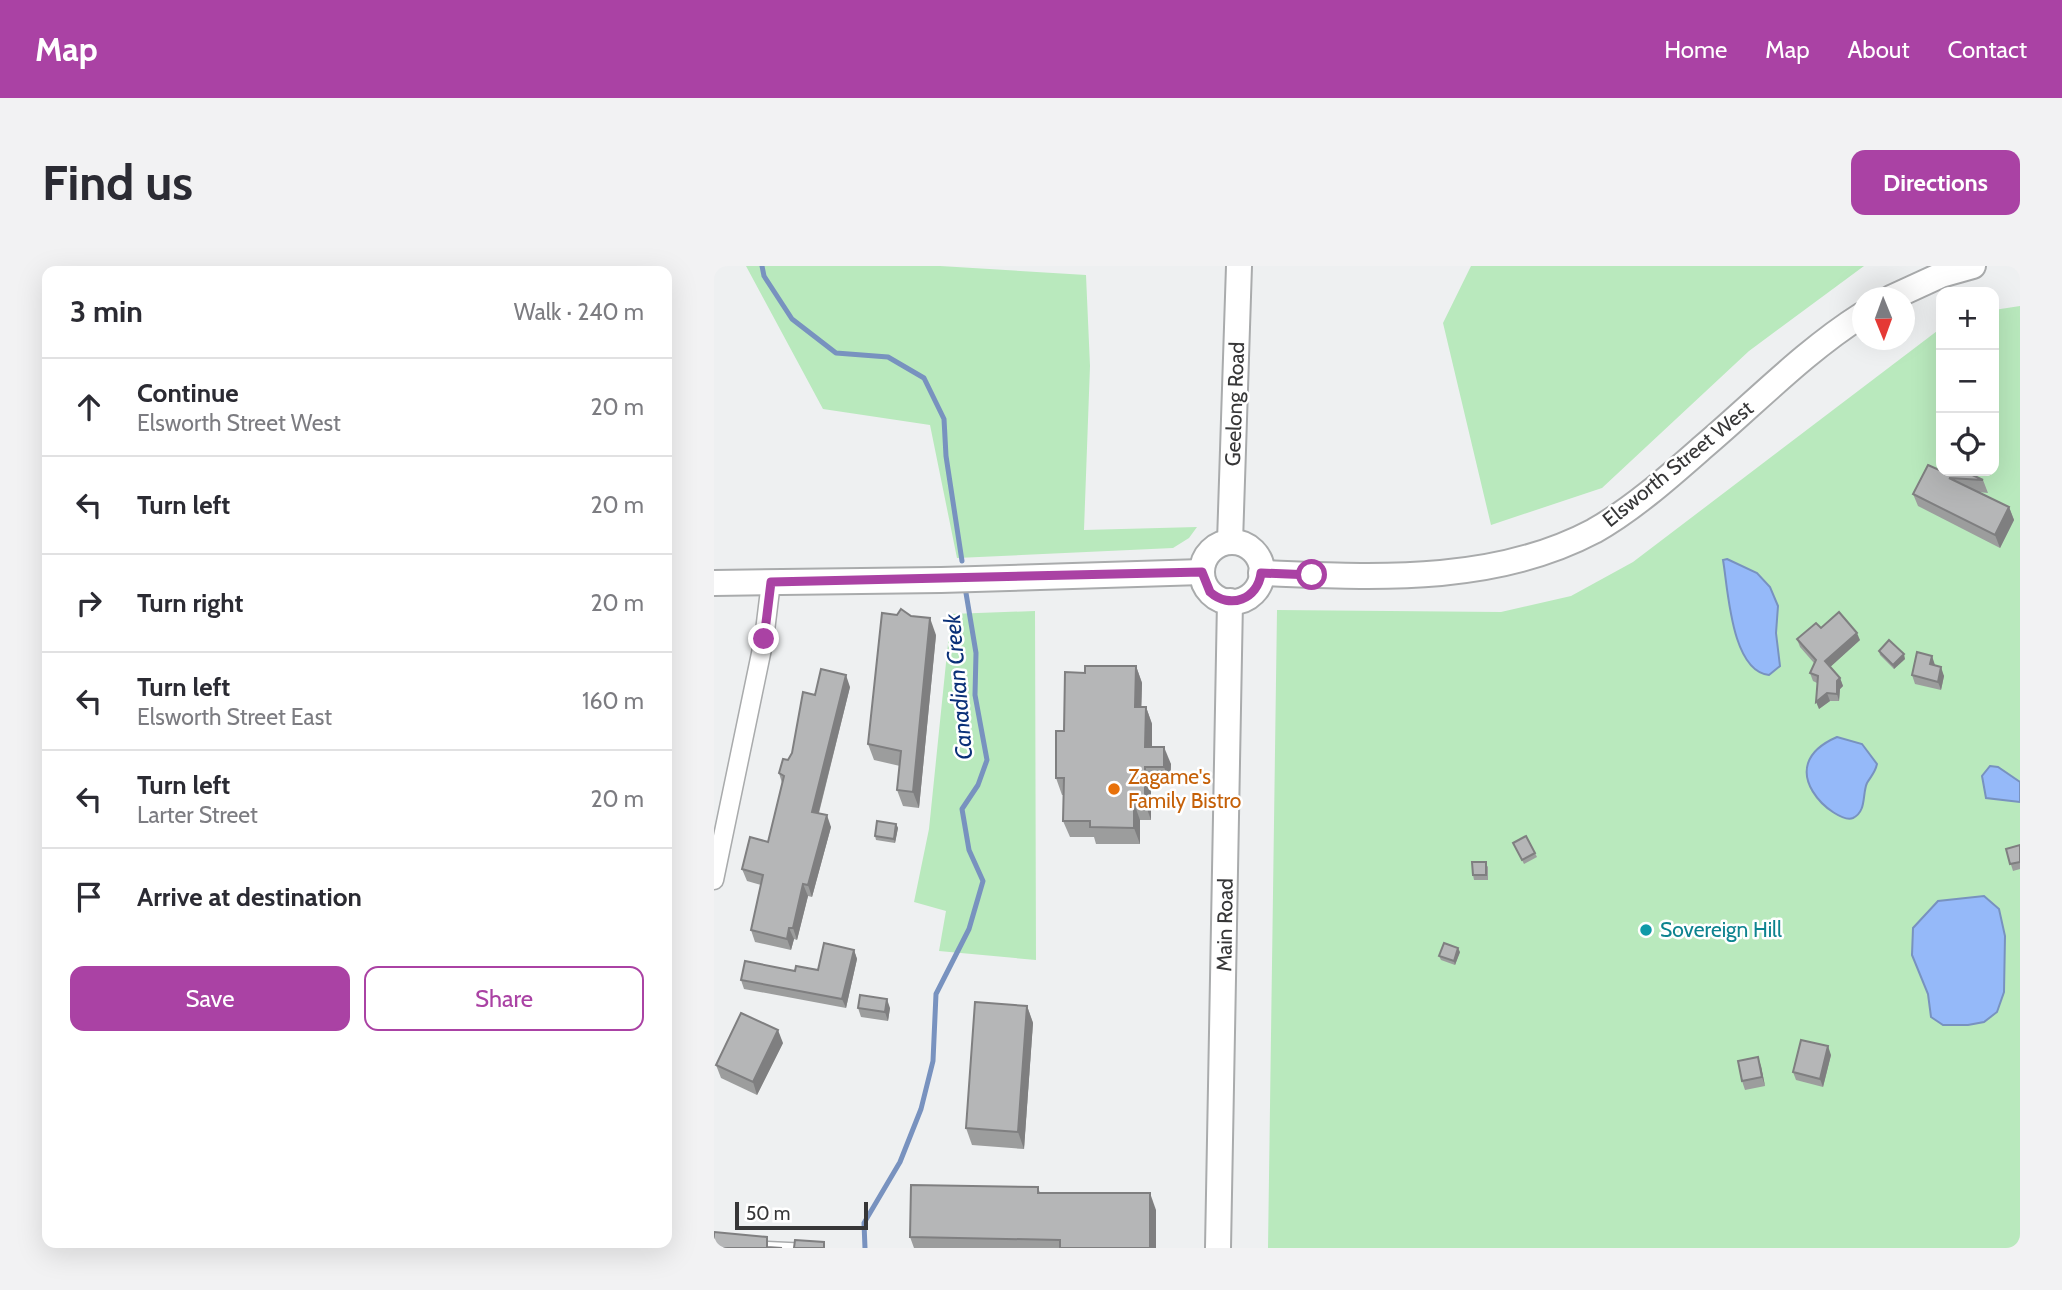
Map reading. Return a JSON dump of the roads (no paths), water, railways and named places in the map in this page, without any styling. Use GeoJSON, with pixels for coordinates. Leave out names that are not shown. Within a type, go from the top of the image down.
{"type":"FeatureCollection","features":[{"type":"Feature","properties":{"kind":"street","name":"Geelong Road"},"geometry":{"type":"LineString","coordinates":[[1230,542],[1239,266]]}},
{"type":"Feature","properties":{"kind":"street"},"geometry":{"type":"LineString","coordinates":[[1915,287],[1941,275],[1973,266]]}},
{"type":"Feature","properties":{"kind":"street","name":"Elsworth Street West"},"geometry":{"type":"LineString","coordinates":[[1261,573],[1464,572],[1512,563],[1569,543],[1623,512],[1852,324]]}},
{"type":"Feature","properties":{"kind":"street"},"geometry":{"type":"LineString","coordinates":[[1230,542],[1252,551],[1259,561],[1261,573],[1259,584],[1252,594],[1241,600],[1230,601],[1210,592],[1202,572],[1208,554],[1218,546],[1230,542]]}},
{"type":"Feature","properties":{"kind":"street"},"geometry":{"type":"LineString","coordinates":[[714,583],[1045,578],[1202,572]]}},
{"type":"Feature","properties":{"kind":"street"},"geometry":{"type":"LineString","coordinates":[[714,880],[764,639],[771,582]]}},
{"type":"Feature","properties":{"kind":"street","name":"Main Road"},"geometry":{"type":"LineString","coordinates":[[1218,1248],[1230,601]]}},
{"type":"Feature","properties":{"kind":"lane"},"geometry":{"type":"LineString","coordinates":[[743,1245],[799,1248]]}},
{"type":"Feature","properties":{"kind":"water"},"geometry":{"type":"Polygon","coordinates":[[[1727,559],[1757,573],[1770,587],[1778,606],[1776,633],[1780,666],[1769,675],[1756,670],[1746,659],[1739,644],[1727,589],[1723,560],[1727,559]]]}},
{"type":"Feature","properties":{"kind":"water"},"geometry":{"type":"Polygon","coordinates":[[[1837,737],[1862,744],[1877,764],[1867,783],[1862,807],[1853,818],[1834,813],[1822,803],[1807,778],[1808,763],[1817,749],[1837,737]]]}},
{"type":"Feature","properties":{"kind":"water"},"geometry":{"type":"Polygon","coordinates":[[[1990,766],[1998,767],[2020,782],[2020,802],[1986,798],[1982,776],[1990,766]]]}},
{"type":"Feature","properties":{"kind":"water"},"geometry":{"type":"Polygon","coordinates":[[[1984,896],[1999,909],[2005,936],[2004,992],[1997,1012],[1984,1022],[1943,1025],[1931,1017],[1928,994],[1912,955],[1913,928],[1938,901],[1984,896]]]}},
{"type":"Feature","properties":{"kind":"waterway","name":"Canadian Creek"},"geometry":{"type":"LineString","coordinates":[[762,266],[764,276],[792,319],[836,353],[888,357],[924,378],[944,419],[946,456],[962,561]]}},
{"type":"Feature","properties":{"kind":"waterway","name":"Canadian Creek"},"geometry":{"type":"LineString","coordinates":[[865,1248],[864,1223],[900,1162],[921,1109],[933,1061],[936,994],[969,929],[983,881],[969,850],[962,809],[978,785],[987,760],[975,695],[976,653],[966,593]]}},
{"type":"Feature","properties":{"kind":"place","name":"Zagame's Family Bistro"},"geometry":{"type":"Point","coordinates":[1114,789]}},
{"type":"Feature","properties":{"kind":"place","name":"Sovereign Hill"},"geometry":{"type":"Point","coordinates":[1646,930]}}]}
